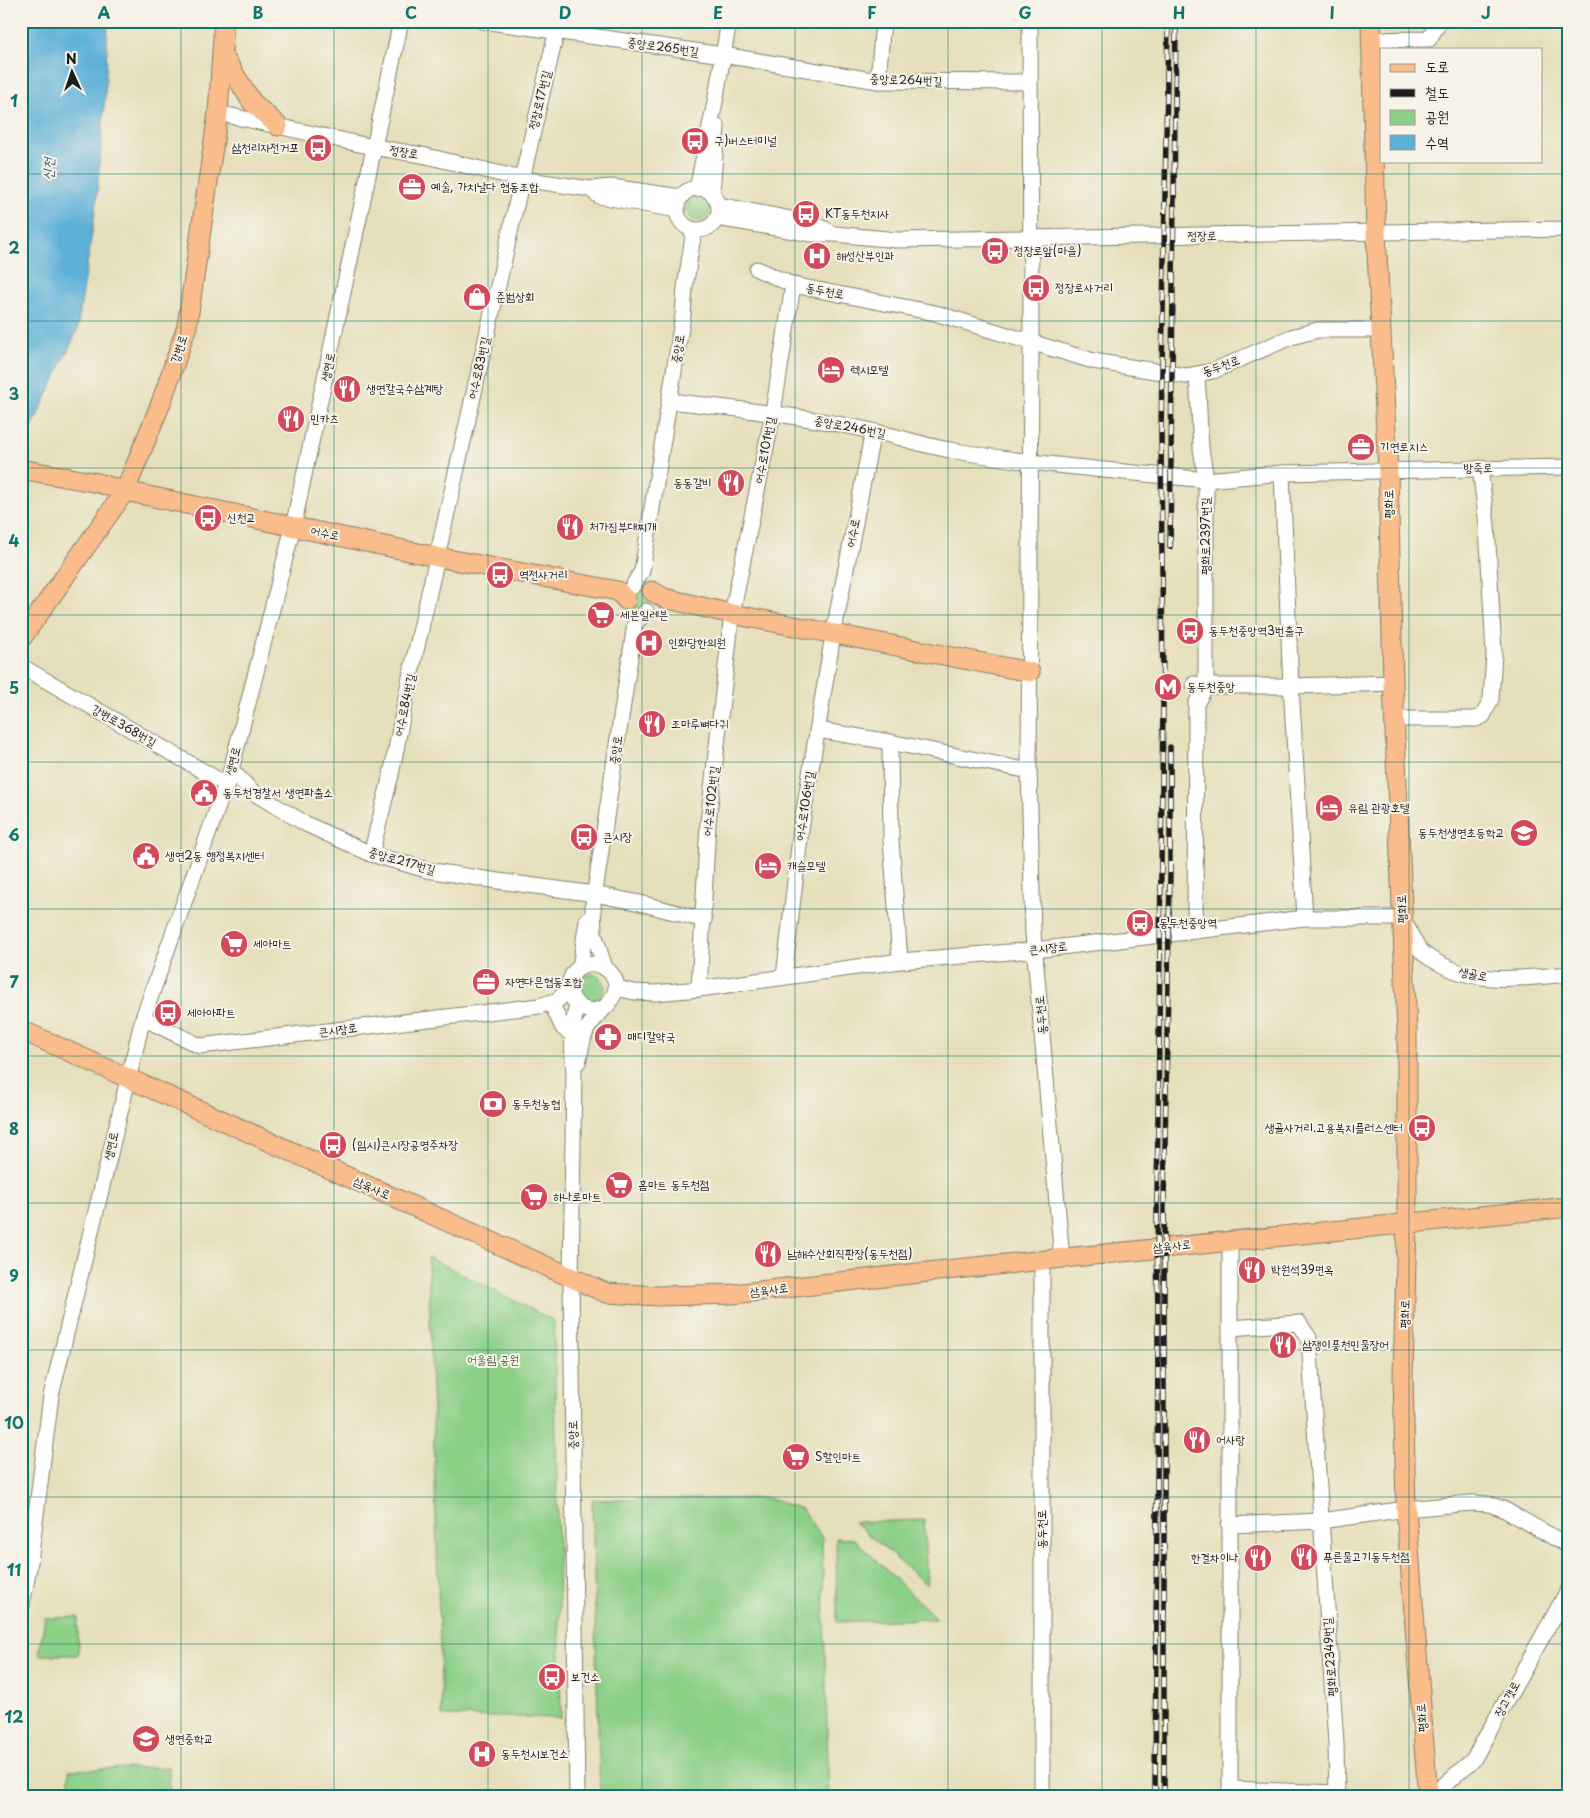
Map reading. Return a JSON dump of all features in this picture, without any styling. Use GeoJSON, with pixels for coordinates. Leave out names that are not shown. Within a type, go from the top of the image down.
{"type":"FeatureCollection","features":[{"type":"Feature","properties":{"kind":"main road","name":"강변로"},"geometry":{"type":"LineString","coordinates":[[21,639],[125,490],[161,403],[187,326],[218,113],[224,21]]}},
{"type":"Feature","properties":{"kind":"main road","name":"평화로"},"geometry":{"type":"LineString","coordinates":[[1371,21],[1376,232],[1388,471],[1394,719],[1406,1030],[1407,1224],[1403,1376],[1406,1509],[1429,1797]]}},
{"type":"Feature","properties":{"kind":"main road"},"geometry":{"type":"LineString","coordinates":[[223,56],[252,102],[278,126]]}},
{"type":"Feature","properties":{"kind":"main road","name":"어수로"},"geometry":{"type":"LineString","coordinates":[[21,469],[98,483],[292,527],[640,599],[732,614],[832,635],[1030,672]]}},
{"type":"Feature","properties":{"kind":"main road","name":"삼육사로"},"geometry":{"type":"LineString","coordinates":[[21,1030],[606,1293],[659,1296],[733,1294],[1230,1240],[1569,1207]]}},
{"type":"Feature","properties":{"kind":"street","name":"생연로"},"geometry":{"type":"LineString","coordinates":[[21,1610],[30,1562],[51,1396],[127,1078],[143,1018],[231,770],[292,527],[401,21]]}},
{"type":"Feature","properties":{"kind":"street","name":"중앙로265번길"},"geometry":{"type":"LineString","coordinates":[[484,21],[558,26],[724,56]]}},
{"type":"Feature","properties":{"kind":"street"},"geometry":{"type":"LineString","coordinates":[[710,215],[682,223],[679,203],[686,192],[697,189],[716,102],[729,21]]}},
{"type":"Feature","properties":{"kind":"street"},"geometry":{"type":"LineString","coordinates":[[878,81],[883,21]]}},
{"type":"Feature","properties":{"kind":"street","name":"동두천로"},"geometry":{"type":"LineString","coordinates":[[1030,21],[1031,342],[1028,771],[1035,950],[1062,1259]]}},
{"type":"Feature","properties":{"kind":"street"},"geometry":{"type":"LineString","coordinates":[[1371,40],[1429,39],[1440,21]]}},
{"type":"Feature","properties":{"kind":"street","name":"정장로17번길"},"geometry":{"type":"LineString","coordinates":[[522,179],[558,26]]}},
{"type":"Feature","properties":{"kind":"street","name":"중앙로264번길"},"geometry":{"type":"LineString","coordinates":[[724,56],[878,81],[1030,82]]}},
{"type":"Feature","properties":{"kind":"street","name":"중앙로"},"geometry":{"type":"LineString","coordinates":[[594,900],[634,624],[640,599],[642,571],[683,315],[685,288],[710,215],[718,111],[716,102]]}},
{"type":"Feature","properties":{"kind":"street","name":"정장로"},"geometry":{"type":"LineString","coordinates":[[218,113],[373,147],[422,155],[522,179],[590,189],[611,187],[679,203]]}},
{"type":"Feature","properties":{"kind":"street","name":"어수로83번길"},"geometry":{"type":"LineString","coordinates":[[437,557],[522,179]]}},
{"type":"Feature","properties":{"kind":"street","name":"정장로"},"geometry":{"type":"LineString","coordinates":[[697,189],[706,190],[710,215],[811,223],[835,234],[897,240],[1376,232],[1507,232],[1569,229]]}},
{"type":"Feature","properties":{"kind":"street","name":"동두천로"},"geometry":{"type":"LineString","coordinates":[[757,269],[793,285],[935,313],[1092,361],[1186,376],[1213,371],[1291,337],[1318,330],[1382,330]]}},
{"type":"Feature","properties":{"kind":"street","name":"어수로101번길"},"geometry":{"type":"LineString","coordinates":[[732,614],[773,413],[793,285]]}},
{"type":"Feature","properties":{"kind":"street"},"geometry":{"type":"LineString","coordinates":[[1030,462],[1206,480],[1201,448],[1197,374]]}},
{"type":"Feature","properties":{"kind":"street","name":"중앙로246번길"},"geometry":{"type":"LineString","coordinates":[[670,401],[773,413],[873,431],[948,450],[1030,462]]}},
{"type":"Feature","properties":{"kind":"street","name":"어수로"},"geometry":{"type":"LineString","coordinates":[[832,635],[873,431]]}},
{"type":"Feature","properties":{"kind":"street","name":"방죽로"},"geometry":{"type":"LineString","coordinates":[[1388,471],[1569,467]]}},
{"type":"Feature","properties":{"kind":"street"},"geometry":{"type":"LineString","coordinates":[[1394,719],[1476,719],[1483,716],[1489,706],[1494,642],[1487,525],[1480,468]]}},
{"type":"Feature","properties":{"kind":"street","name":"평화로2397번길"},"geometry":{"type":"LineString","coordinates":[[1200,685],[1206,480],[1282,473],[1388,471]]}},
{"type":"Feature","properties":{"kind":"street"},"geometry":{"type":"LineString","coordinates":[[1282,473],[1291,686],[1305,918]]}},
{"type":"Feature","properties":{"kind":"street","name":"어수로84번길"},"geometry":{"type":"LineString","coordinates":[[371,854],[437,557]]}},
{"type":"Feature","properties":{"kind":"street","name":"어수로102번길"},"geometry":{"type":"LineString","coordinates":[[699,989],[708,823],[732,614]]}},
{"type":"Feature","properties":{"kind":"street","name":"어수로106번길"},"geometry":{"type":"LineString","coordinates":[[784,977],[801,829],[832,635]]}},
{"type":"Feature","properties":{"kind":"street","name":"강변로368번길"},"geometry":{"type":"LineString","coordinates":[[21,666],[227,785]]}},
{"type":"Feature","properties":{"kind":"street"},"geometry":{"type":"LineString","coordinates":[[1195,931],[1196,704],[1200,685],[1291,686],[1393,683]]}},
{"type":"Feature","properties":{"kind":"street"},"geometry":{"type":"LineString","coordinates":[[818,730],[890,742],[1028,771]]}},
{"type":"Feature","properties":{"kind":"street"},"geometry":{"type":"LineString","coordinates":[[890,742],[891,840],[900,961]]}},
{"type":"Feature","properties":{"kind":"street","name":"중앙로217번길"},"geometry":{"type":"LineString","coordinates":[[231,770],[254,794],[306,824],[371,854],[427,870],[498,881],[594,900]]}},
{"type":"Feature","properties":{"kind":"street"},"geometry":{"type":"LineString","coordinates":[[594,900],[640,902],[704,920]]}},
{"type":"Feature","properties":{"kind":"street"},"geometry":{"type":"LineString","coordinates":[[580,968],[588,912],[594,900]]}},
{"type":"Feature","properties":{"kind":"street"},"geometry":{"type":"LineString","coordinates":[[594,900],[594,933],[605,968]]}},
{"type":"Feature","properties":{"kind":"street","name":"큰시장로"},"geometry":{"type":"LineString","coordinates":[[612,996],[621,989],[655,993],[699,989],[900,961],[1035,950],[1305,918],[1403,918]]}},
{"type":"Feature","properties":{"kind":"street","name":"생골로"},"geometry":{"type":"LineString","coordinates":[[1403,918],[1416,944],[1425,954],[1447,968],[1468,974],[1512,979],[1569,974]]}},
{"type":"Feature","properties":{"kind":"street"},"geometry":{"type":"LineString","coordinates":[[546,1006],[558,1000],[569,988],[572,976],[580,968],[592,964],[605,968],[610,972],[612,996],[587,1029],[574,1073]]}},
{"type":"Feature","properties":{"kind":"street"},"geometry":{"type":"LineString","coordinates":[[569,988],[577,1005]]}},
{"type":"Feature","properties":{"kind":"street"},"geometry":{"type":"LineString","coordinates":[[546,1006],[577,1005],[589,1010],[596,1010],[612,996]]}},
{"type":"Feature","properties":{"kind":"street"},"geometry":{"type":"LineString","coordinates":[[574,1073],[573,1020],[577,1005]]}},
{"type":"Feature","properties":{"kind":"street"},"geometry":{"type":"LineString","coordinates":[[546,1006],[562,1028],[573,1035]]}},
{"type":"Feature","properties":{"kind":"street","name":"큰시장로"},"geometry":{"type":"LineString","coordinates":[[143,1018],[200,1046],[546,1006]]}},
{"type":"Feature","properties":{"kind":"street","name":"중앙로"},"geometry":{"type":"LineString","coordinates":[[574,1073],[571,1278],[577,1797]]}},
{"type":"Feature","properties":{"kind":"street"},"geometry":{"type":"LineString","coordinates":[[1230,1240],[1230,1793],[1337,1795]]}},
{"type":"Feature","properties":{"kind":"street","name":"동두천로"},"geometry":{"type":"LineString","coordinates":[[1042,1261],[1042,1797]]}},
{"type":"Feature","properties":{"kind":"street","name":"평화로2349번길"},"geometry":{"type":"LineString","coordinates":[[1230,1328],[1299,1323],[1309,1338],[1336,1743],[1337,1795]]}},
{"type":"Feature","properties":{"kind":"street"},"geometry":{"type":"LineString","coordinates":[[1229,1525],[1321,1521],[1406,1509],[1470,1503],[1490,1504],[1503,1509],[1569,1546]]}},
{"type":"Feature","properties":{"kind":"street","name":"장고갯로"},"geometry":{"type":"LineString","coordinates":[[1429,1797],[1473,1760],[1569,1589]]}},
{"type":"Feature","properties":{"kind":"green space"},"geometry":{"type":"Polygon","coordinates":[[[698,197],[706,201],[710,209],[706,217],[698,221],[690,217],[686,209],[690,201],[698,197]]]}},
{"type":"Feature","properties":{"kind":"green space"},"geometry":{"type":"Polygon","coordinates":[[[640,588],[648,591],[651,599],[648,607],[640,610],[632,607],[629,599],[632,591],[640,588]]]}},
{"type":"Feature","properties":{"kind":"green space"},"geometry":{"type":"Polygon","coordinates":[[[592,974],[601,978],[605,987],[601,996],[592,1000],[583,996],[579,987],[583,978],[592,974]]]}},
{"type":"Feature","properties":{"kind":"green space","name":"어울림 공원"},"geometry":{"type":"Polygon","coordinates":[[[428,1257],[554,1321],[561,1718],[442,1716],[428,1257]]]}},
{"type":"Feature","properties":{"kind":"green space"},"geometry":{"type":"Polygon","coordinates":[[[767,1498],[802,1509],[822,1538],[829,1797],[600,1797],[592,1500],[767,1498]]]}},
{"type":"Feature","properties":{"kind":"green space"},"geometry":{"type":"Polygon","coordinates":[[[924,1520],[927,1585],[854,1522],[924,1520]]]}},
{"type":"Feature","properties":{"kind":"green space"},"geometry":{"type":"Polygon","coordinates":[[[836,1538],[854,1539],[937,1619],[837,1622],[836,1538]]]}},
{"type":"Feature","properties":{"kind":"green space"},"geometry":{"type":"Polygon","coordinates":[[[78,1617],[78,1655],[39,1655],[45,1618],[78,1617]]]}},
{"type":"Feature","properties":{"kind":"green space"},"geometry":{"type":"Polygon","coordinates":[[[169,1767],[170,1797],[69,1797],[69,1770],[169,1767]]]}},
{"type":"Feature","properties":{"kind":"water","name":"신천"},"geometry":{"type":"Polygon","coordinates":[[[21,21],[108,21],[105,96],[96,206],[77,331],[21,451],[21,21]]]}},
{"type":"Feature","properties":{"kind":"railway"},"geometry":{"type":"LineString","coordinates":[[1155,1797],[1157,1200],[1163,702],[1161,431],[1168,21]]}},
{"type":"Feature","properties":{"kind":"railway"},"geometry":{"type":"LineString","coordinates":[[1170,547],[1176,21]]}},
{"type":"Feature","properties":{"kind":"railway"},"geometry":{"type":"LineString","coordinates":[[1164,1797],[1164,1201],[1170,874],[1170,747]]}},
{"type":"Feature","properties":{"kind":"place","name":"구)버스터미널"},"geometry":{"type":"Point","coordinates":[695,141]}},
{"type":"Feature","properties":{"kind":"place","name":"삼천리자전거포"},"geometry":{"type":"Point","coordinates":[318,148]}},
{"type":"Feature","properties":{"kind":"place","name":"예술, 가치날다 협동조합"},"geometry":{"type":"Point","coordinates":[412,187]}},
{"type":"Feature","properties":{"kind":"place","name":"KT동두천지사"},"geometry":{"type":"Point","coordinates":[806,214]}},
{"type":"Feature","properties":{"kind":"place","name":"정장로앞(마을)"},"geometry":{"type":"Point","coordinates":[995,251]}},
{"type":"Feature","properties":{"kind":"place","name":"해성산부인과"},"geometry":{"type":"Point","coordinates":[817,256]}},
{"type":"Feature","properties":{"kind":"place","name":"정장로사거리"},"geometry":{"type":"Point","coordinates":[1036,288]}},
{"type":"Feature","properties":{"kind":"place","name":"준범상회"},"geometry":{"type":"Point","coordinates":[477,297]}},
{"type":"Feature","properties":{"kind":"place","name":"렉시모텔"},"geometry":{"type":"Point","coordinates":[831,370]}},
{"type":"Feature","properties":{"kind":"place","name":"생연칼국수삼계탕"},"geometry":{"type":"Point","coordinates":[347,389]}},
{"type":"Feature","properties":{"kind":"place","name":"민카츠"},"geometry":{"type":"Point","coordinates":[291,419]}},
{"type":"Feature","properties":{"kind":"place","name":"기연로지스"},"geometry":{"type":"Point","coordinates":[1361,447]}},
{"type":"Feature","properties":{"kind":"place","name":"동동갈비"},"geometry":{"type":"Point","coordinates":[731,483]}},
{"type":"Feature","properties":{"kind":"place","name":"신천교"},"geometry":{"type":"Point","coordinates":[208,518]}},
{"type":"Feature","properties":{"kind":"place","name":"처가집부대찌개"},"geometry":{"type":"Point","coordinates":[570,527]}},
{"type":"Feature","properties":{"kind":"place","name":"역전사거리"},"geometry":{"type":"Point","coordinates":[500,575]}},
{"type":"Feature","properties":{"kind":"place","name":"세븐일레븐"},"geometry":{"type":"Point","coordinates":[601,615]}},
{"type":"Feature","properties":{"kind":"place","name":"동두천중앙역3번출구"},"geometry":{"type":"Point","coordinates":[1190,631]}},
{"type":"Feature","properties":{"kind":"place","name":"인화당한의원"},"geometry":{"type":"Point","coordinates":[649,643]}},
{"type":"Feature","properties":{"kind":"place","name":"동두천중앙"},"geometry":{"type":"Point","coordinates":[1168,687]}},
{"type":"Feature","properties":{"kind":"place","name":"조마루뼈다귀"},"geometry":{"type":"Point","coordinates":[652,724]}},
{"type":"Feature","properties":{"kind":"place","name":"동두천경찰서 생연파출소"},"geometry":{"type":"Point","coordinates":[204,793]}},
{"type":"Feature","properties":{"kind":"place","name":"유림 관광호텔"},"geometry":{"type":"Point","coordinates":[1329,808]}},
{"type":"Feature","properties":{"kind":"place","name":"동두천생연초등학교"},"geometry":{"type":"Point","coordinates":[1524,833]}},
{"type":"Feature","properties":{"kind":"place","name":"큰시장"},"geometry":{"type":"Point","coordinates":[584,837]}},
{"type":"Feature","properties":{"kind":"place","name":"생연2동 행정복지센터"},"geometry":{"type":"Point","coordinates":[146,856]}},
{"type":"Feature","properties":{"kind":"place","name":"캐슬모텔"},"geometry":{"type":"Point","coordinates":[768,866]}},
{"type":"Feature","properties":{"kind":"place","name":"동두천중앙역"},"geometry":{"type":"Point","coordinates":[1140,923]}},
{"type":"Feature","properties":{"kind":"place","name":"세아마트"},"geometry":{"type":"Point","coordinates":[234,944]}},
{"type":"Feature","properties":{"kind":"place","name":"자연다믄협동조합"},"geometry":{"type":"Point","coordinates":[486,982]}},
{"type":"Feature","properties":{"kind":"place","name":"세아아파트"},"geometry":{"type":"Point","coordinates":[168,1013]}},
{"type":"Feature","properties":{"kind":"place","name":"매디칼약국"},"geometry":{"type":"Point","coordinates":[608,1037]}},
{"type":"Feature","properties":{"kind":"place","name":"동두천농협"},"geometry":{"type":"Point","coordinates":[493,1104]}},
{"type":"Feature","properties":{"kind":"place","name":"생골사거리.고용복지플러스센터"},"geometry":{"type":"Point","coordinates":[1422,1128]}},
{"type":"Feature","properties":{"kind":"place","name":"(임시)큰시장공영주차장"},"geometry":{"type":"Point","coordinates":[333,1145]}},
{"type":"Feature","properties":{"kind":"place","name":"홈마트 동두천점"},"geometry":{"type":"Point","coordinates":[619,1185]}},
{"type":"Feature","properties":{"kind":"place","name":"하나로마트"},"geometry":{"type":"Point","coordinates":[534,1197]}},
{"type":"Feature","properties":{"kind":"place","name":"남해수산회직판장(동두천점)"},"geometry":{"type":"Point","coordinates":[768,1254]}},
{"type":"Feature","properties":{"kind":"place","name":"박원석39면옥"},"geometry":{"type":"Point","coordinates":[1252,1270]}},
{"type":"Feature","properties":{"kind":"place","name":"삼쟁이풍천민물장어"},"geometry":{"type":"Point","coordinates":[1283,1345]}},
{"type":"Feature","properties":{"kind":"place","name":"어사랑"},"geometry":{"type":"Point","coordinates":[1197,1440]}},
{"type":"Feature","properties":{"kind":"place","name":"S할인마트"},"geometry":{"type":"Point","coordinates":[796,1457]}},
{"type":"Feature","properties":{"kind":"place","name":"푸른물고기동두천점"},"geometry":{"type":"Point","coordinates":[1304,1557]}},
{"type":"Feature","properties":{"kind":"place","name":"한결차이나"},"geometry":{"type":"Point","coordinates":[1258,1558]}},
{"type":"Feature","properties":{"kind":"place","name":"보건소"},"geometry":{"type":"Point","coordinates":[552,1677]}},
{"type":"Feature","properties":{"kind":"place","name":"생연중학교"},"geometry":{"type":"Point","coordinates":[146,1739]}},
{"type":"Feature","properties":{"kind":"place","name":"동두천시보건소"},"geometry":{"type":"Point","coordinates":[482,1754]}}]}
